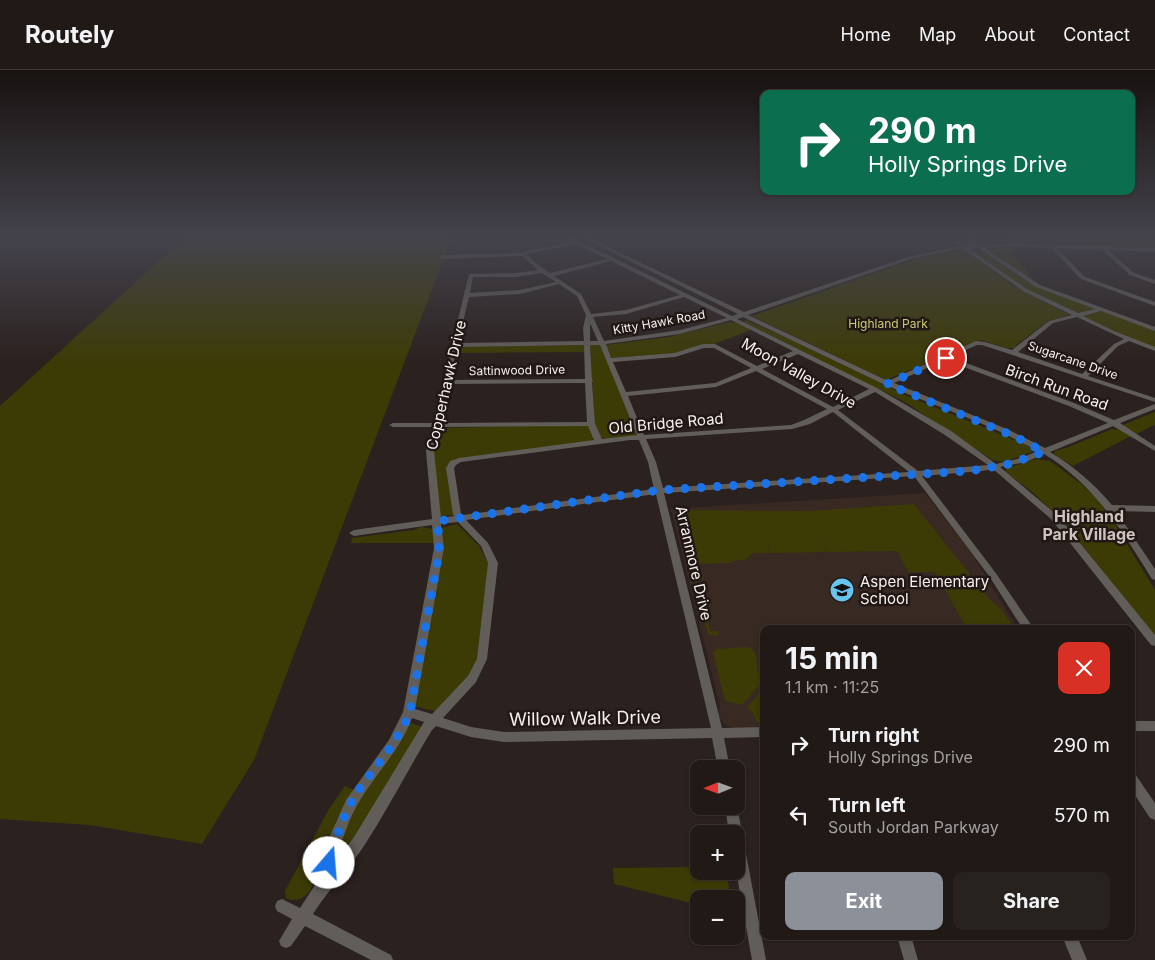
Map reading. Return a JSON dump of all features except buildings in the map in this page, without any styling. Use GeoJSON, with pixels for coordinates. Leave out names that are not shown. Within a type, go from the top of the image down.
{"type":"FeatureCollection","features":[{"type":"Feature","properties":{"kind":"street","name":"Copperhawk Drive"},"geometry":{"type":"LineString","coordinates":[[321,889],[340,827],[350,805],[401,731],[410,712],[439,553],[438,521],[429,454],[470,281]]}},
{"type":"Feature","properties":{"kind":"street"},"geometry":{"type":"LineString","coordinates":[[655,281],[875,389],[948,433],[994,466],[1054,517],[1155,642]]}},
{"type":"Feature","properties":{"kind":"street"},"geometry":{"type":"LineString","coordinates":[[673,281],[887,384],[1016,437],[1044,452],[1083,480],[1111,508],[1155,577]]}},
{"type":"Feature","properties":{"kind":"street","name":"Kitty Hawk Road"},"geometry":{"type":"LineString","coordinates":[[454,345],[588,343],[680,332],[732,318],[843,281]]}},
{"type":"Feature","properties":{"kind":"street"},"geometry":{"type":"LineString","coordinates":[[1010,281],[1019,287],[1077,315],[1155,349]]}},
{"type":"Feature","properties":{"kind":"street"},"geometry":{"type":"LineString","coordinates":[[1030,281],[1038,286],[1155,329]]}},
{"type":"Feature","properties":{"kind":"street"},"geometry":{"type":"LineString","coordinates":[[1090,281],[1155,304]]}},
{"type":"Feature","properties":{"kind":"street"},"geometry":{"type":"LineString","coordinates":[[466,295],[520,292],[562,282]]}},
{"type":"Feature","properties":{"kind":"street","name":"Arranmore Drive"},"geometry":{"type":"LineString","coordinates":[[562,282],[574,290],[582,299],[652,462],[661,490],[718,733],[722,760]]}},
{"type":"Feature","properties":{"kind":"street"},"geometry":{"type":"LineString","coordinates":[[588,316],[626,312],[685,295]]}},
{"type":"Feature","properties":{"kind":"street"},"geometry":{"type":"LineString","coordinates":[[1014,352],[1049,324],[1100,309]]}},
{"type":"Feature","properties":{"kind":"street","name":"Arranmore Drive"},"geometry":{"type":"LineString","coordinates":[[588,316],[591,424]]}},
{"type":"Feature","properties":{"kind":"street"},"geometry":{"type":"LineString","coordinates":[[1084,376],[1116,345],[1129,339]]}},
{"type":"Feature","properties":{"kind":"street","name":"Sugarcane Drive"},"geometry":{"type":"LineString","coordinates":[[946,358],[976,343],[982,343],[1155,400]]}},
{"type":"Feature","properties":{"kind":"street","name":"Moon Valley Drive"},"geometry":{"type":"LineString","coordinates":[[609,360],[675,355],[710,345],[716,346],[834,409],[917,474],[1026,625]]}},
{"type":"Feature","properties":{"kind":"street"},"geometry":{"type":"LineString","coordinates":[[624,394],[710,387],[799,351]]}},
{"type":"Feature","properties":{"kind":"street"},"geometry":{"type":"LineString","coordinates":[[887,384],[946,358]]}},
{"type":"Feature","properties":{"kind":"street","name":"Birch Run Road"},"geometry":{"type":"LineString","coordinates":[[946,358],[1114,423],[1155,449]]}},
{"type":"Feature","properties":{"kind":"street","name":"Sattinwood Drive"},"geometry":{"type":"LineString","coordinates":[[446,382],[590,381]]}},
{"type":"Feature","properties":{"kind":"street","name":"Old Bridge Road"},"geometry":{"type":"LineString","coordinates":[[453,463],[459,460],[642,437],[787,428],[807,422],[875,389]]}},
{"type":"Feature","properties":{"kind":"street"},"geometry":{"type":"LineString","coordinates":[[354,533],[661,490],[970,471],[1022,460],[1155,406]]}},
{"type":"Feature","properties":{"kind":"street"},"geometry":{"type":"LineString","coordinates":[[393,426],[591,424],[599,442]]}},
{"type":"Feature","properties":{"kind":"street","name":"Copperhawk Drive"},"geometry":{"type":"LineString","coordinates":[[286,941],[321,889],[359,842],[433,720],[472,679],[480,666],[485,646],[493,564],[485,545],[459,518],[456,510],[450,468],[453,463]]}},
{"type":"Feature","properties":{"kind":"street"},"geometry":{"type":"LineString","coordinates":[[1111,508],[1155,509]]}},
{"type":"Feature","properties":{"kind":"street","name":"Willow Walk Drive"},"geometry":{"type":"LineString","coordinates":[[410,712],[481,734],[504,737],[760,732]]}},
{"type":"Feature","properties":{"kind":"street"},"geometry":{"type":"LineString","coordinates":[[1135,726],[1155,726]]}},
{"type":"Feature","properties":{"kind":"street"},"geometry":{"type":"LineString","coordinates":[[1135,784],[1155,814]]}},
{"type":"Feature","properties":{"kind":"street"},"geometry":{"type":"LineString","coordinates":[[744,880],[759,960]]}},
{"type":"Feature","properties":{"kind":"street"},"geometry":{"type":"LineString","coordinates":[[282,906],[386,960]]}},
{"type":"Feature","properties":{"kind":"street"},"geometry":{"type":"LineString","coordinates":[[905,940],[912,960]]}},
{"type":"Feature","properties":{"kind":"street"},"geometry":{"type":"LineString","coordinates":[[1071,940],[1080,960]]}},
{"type":"Feature","properties":{"kind":"shaded area","name":"Aspen Elementary School"},"geometry":{"type":"Polygon","coordinates":[[[925,493],[968,548],[1016,625],[760,625],[760,727],[734,728],[724,724],[718,715],[720,706],[672,513],[669,509],[925,493]]]}},
{"type":"Feature","properties":{"kind":"green space"},"geometry":{"type":"Polygon","coordinates":[[[137,281],[435,281],[254,760],[202,844],[90,825],[0,819],[0,406],[137,281]]]}},
{"type":"Feature","properties":{"kind":"green space","name":"Highland Park"},"geometry":{"type":"Polygon","coordinates":[[[854,281],[1006,281],[1070,315],[1048,321],[1016,345],[1015,348],[1007,348],[981,340],[886,380],[752,316],[854,281]]]}},
{"type":"Feature","properties":{"kind":"green space"},"geometry":{"type":"Polygon","coordinates":[[[1014,281],[1026,281],[1095,309],[1078,313],[1029,291],[1014,281]]]}},
{"type":"Feature","properties":{"kind":"green space"},"geometry":{"type":"Polygon","coordinates":[[[1102,311],[1155,330],[1155,348],[1128,338],[1081,316],[1102,311]]]}},
{"type":"Feature","properties":{"kind":"green space"},"geometry":{"type":"Polygon","coordinates":[[[746,320],[903,394],[1024,444],[1031,448],[1032,452],[1004,462],[992,460],[905,402],[743,322],[746,320]]]}},
{"type":"Feature","properties":{"kind":"green space"},"geometry":{"type":"Polygon","coordinates":[[[729,322],[737,323],[751,330],[714,344],[703,345],[679,353],[612,358],[605,345],[669,337],[729,322]]]}},
{"type":"Feature","properties":{"kind":"green space"},"geometry":{"type":"Polygon","coordinates":[[[585,345],[586,352],[455,353],[456,347],[585,345]]]}},
{"type":"Feature","properties":{"kind":"green space"},"geometry":{"type":"Polygon","coordinates":[[[590,345],[600,345],[637,432],[634,436],[606,439],[600,437],[595,426],[590,345]]]}},
{"type":"Feature","properties":{"kind":"green space"},"geometry":{"type":"Polygon","coordinates":[[[1155,412],[1155,425],[1136,434],[1123,425],[1155,412]]]}},
{"type":"Feature","properties":{"kind":"green space"},"geometry":{"type":"Polygon","coordinates":[[[588,425],[595,438],[590,441],[454,460],[454,515],[440,516],[432,454],[437,430],[440,428],[588,425]]]}},
{"type":"Feature","properties":{"kind":"green space"},"geometry":{"type":"Polygon","coordinates":[[[1112,429],[1121,430],[1131,436],[1073,466],[1054,454],[1055,451],[1112,429]]]}},
{"type":"Feature","properties":{"kind":"green space"},"geometry":{"type":"Polygon","coordinates":[[[1036,459],[1050,461],[1080,483],[1095,497],[1111,518],[1155,590],[1155,636],[1061,519],[1031,491],[1005,472],[1007,468],[1036,459]]]}},
{"type":"Feature","properties":{"kind":"green space"},"geometry":{"type":"Polygon","coordinates":[[[914,504],[1012,625],[965,625],[929,561],[935,572],[908,572],[897,551],[827,552],[821,539],[826,552],[771,553],[767,540],[770,553],[754,553],[745,560],[732,561],[732,563],[693,564],[690,561],[677,510],[809,511],[914,504]]]}},
{"type":"Feature","properties":{"kind":"green space"},"geometry":{"type":"Polygon","coordinates":[[[457,524],[479,546],[488,563],[481,650],[472,673],[433,711],[414,706],[441,528],[457,524]]]}},
{"type":"Feature","properties":{"kind":"green space"},"geometry":{"type":"Polygon","coordinates":[[[421,527],[433,529],[435,543],[351,543],[352,538],[414,530],[421,527]]]}},
{"type":"Feature","properties":{"kind":"green space"},"geometry":{"type":"Polygon","coordinates":[[[700,574],[704,579],[697,580],[710,631],[718,631],[719,634],[717,636],[709,635],[707,630],[694,576],[700,574]]]}},
{"type":"Feature","properties":{"kind":"green space"},"geometry":{"type":"Polygon","coordinates":[[[746,647],[755,653],[760,675],[760,685],[742,705],[725,701],[713,652],[717,649],[746,647]]]}},
{"type":"Feature","properties":{"kind":"green space"},"geometry":{"type":"Polygon","coordinates":[[[760,692],[760,722],[757,722],[747,707],[760,692]]]}},
{"type":"Feature","properties":{"kind":"green space"},"geometry":{"type":"Polygon","coordinates":[[[411,723],[423,727],[334,867],[349,816],[411,723]]]}},
{"type":"Feature","properties":{"kind":"green space"},"geometry":{"type":"Polygon","coordinates":[[[345,786],[354,790],[337,819],[311,889],[300,899],[286,898],[285,891],[329,809],[345,786]]]}},
{"type":"Feature","properties":{"kind":"green space"},"geometry":{"type":"Polygon","coordinates":[[[690,867],[690,880],[728,880],[729,890],[690,890],[690,903],[614,884],[613,868],[690,867]]]}},
{"type":"Feature","properties":{"kind":"place","name":"Aspen Elementary School"},"geometry":{"type":"Point","coordinates":[842,590]}},
{"type":"Feature","properties":{"kind":"district","name":"Highland Park Village"},"geometry":{"type":"Point","coordinates":[1089,525]}},
{"type":"Feature","properties":{"kind":"route"},"geometry":{"type":"LineString","coordinates":[[329,863],[340,827],[350,805],[401,731],[410,712],[439,553],[438,521],[661,490],[970,471],[1009,464],[1044,452],[1016,437],[887,384],[946,358]]}}]}
